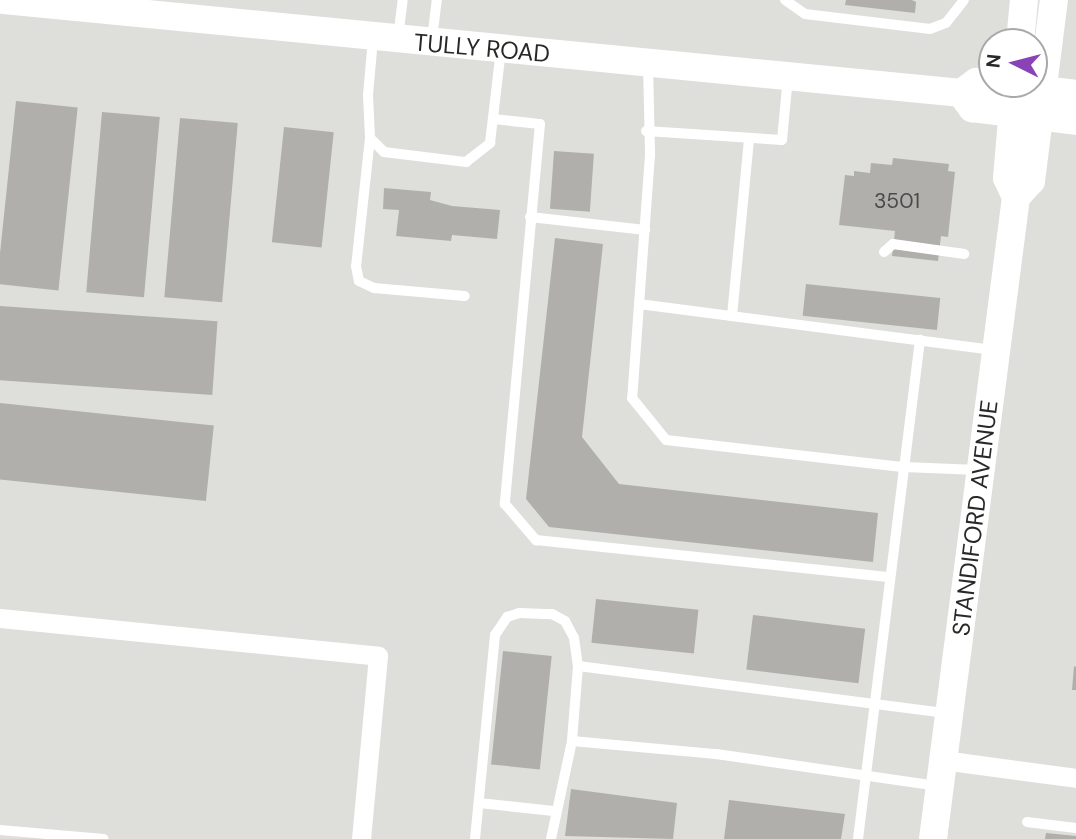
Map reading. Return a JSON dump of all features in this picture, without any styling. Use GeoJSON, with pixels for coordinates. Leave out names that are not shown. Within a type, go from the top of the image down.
{"type":"FeatureCollection","features":[{"type":"Feature","properties":{"kind":"main road","name":"TULLY ROAD"},"geometry":{"type":"LineString","coordinates":[[4,0],[961,93],[972,108],[1004,98]]}},
{"type":"Feature","properties":{"kind":"main road"},"geometry":{"type":"LineString","coordinates":[[1021,28],[1024,0]]}},
{"type":"Feature","properties":{"kind":"main road","name":"STANDIFORD AVENUE"},"geometry":{"type":"LineString","coordinates":[[1016,197],[1031,181],[1054,0]]}},
{"type":"Feature","properties":{"kind":"main road","name":"TULLY ROAD"},"geometry":{"type":"LineString","coordinates":[[1042,104],[1076,94]]}},
{"type":"Feature","properties":{"kind":"main road","name":"STANDIFORD AVENUE"},"geometry":{"type":"LineString","coordinates":[[933,839],[1016,197],[1007,178],[1014,98]]}},
{"type":"Feature","properties":{"kind":"main road","name":"TULLY ROAD"},"geometry":{"type":"LineString","coordinates":[[1023,98],[1076,121]]}},
{"type":"Feature","properties":{"kind":"street"},"geometry":{"type":"LineString","coordinates":[[0,618],[378,656],[361,839]]}},
{"type":"Feature","properties":{"kind":"street"},"geometry":{"type":"LineString","coordinates":[[941,773],[1076,778]]}},
{"type":"Feature","properties":{"kind":"lane"},"geometry":{"type":"LineString","coordinates":[[403,0],[386,39],[368,95],[370,138],[356,266],[359,281],[373,288],[465,296]]}},
{"type":"Feature","properties":{"kind":"lane"},"geometry":{"type":"LineString","coordinates":[[432,43],[437,0]]}},
{"type":"Feature","properties":{"kind":"lane"},"geometry":{"type":"LineString","coordinates":[[785,0],[806,14],[930,29],[946,23],[964,0]]}},
{"type":"Feature","properties":{"kind":"lane"},"geometry":{"type":"LineString","coordinates":[[370,138],[384,152],[466,162],[490,143],[501,49]]}},
{"type":"Feature","properties":{"kind":"lane"},"geometry":{"type":"LineString","coordinates":[[648,64],[646,131],[650,155],[632,398],[666,440],[904,467],[981,470]]}},
{"type":"Feature","properties":{"kind":"lane"},"geometry":{"type":"LineString","coordinates":[[646,131],[782,140],[788,77]]}},
{"type":"Feature","properties":{"kind":"lane"},"geometry":{"type":"LineString","coordinates":[[493,119],[540,124],[505,504],[536,540],[890,577]]}},
{"type":"Feature","properties":{"kind":"lane"},"geometry":{"type":"LineString","coordinates":[[732,316],[749,138]]}},
{"type":"Feature","properties":{"kind":"lane"},"geometry":{"type":"LineString","coordinates":[[530,217],[645,230]]}},
{"type":"Feature","properties":{"kind":"lane"},"geometry":{"type":"LineString","coordinates":[[884,252],[893,244],[964,254]]}},
{"type":"Feature","properties":{"kind":"lane"},"geometry":{"type":"LineString","coordinates":[[639,304],[996,350]]}},
{"type":"Feature","properties":{"kind":"lane"},"geometry":{"type":"LineString","coordinates":[[858,839],[920,340]]}},
{"type":"Feature","properties":{"kind":"lane"},"geometry":{"type":"LineString","coordinates":[[475,839],[495,635],[507,617],[519,612],[552,614],[565,621],[574,638],[578,666],[572,741],[554,811],[551,839]]}},
{"type":"Feature","properties":{"kind":"lane"},"geometry":{"type":"LineString","coordinates":[[578,666],[949,714]]}},
{"type":"Feature","properties":{"kind":"lane"},"geometry":{"type":"LineString","coordinates":[[572,741],[867,774],[941,773]]}},
{"type":"Feature","properties":{"kind":"lane"},"geometry":{"type":"LineString","coordinates":[[479,803],[554,811]]}},
{"type":"Feature","properties":{"kind":"lane"},"geometry":{"type":"LineString","coordinates":[[1027,822],[1076,828]]}},
{"type":"Feature","properties":{"kind":"lane"},"geometry":{"type":"LineString","coordinates":[[0,830],[104,839]]}},
{"type":"Feature","properties":{"kind":"building"},"geometry":{"type":"Polygon","coordinates":[[[846,0],[912,0],[916,2],[915,13],[845,5],[846,0]]]}},
{"type":"Feature","properties":{"kind":"building"},"geometry":{"type":"Polygon","coordinates":[[[16,101],[78,107],[58,290],[0,284],[0,253],[16,101]]]}},
{"type":"Feature","properties":{"kind":"building"},"geometry":{"type":"Polygon","coordinates":[[[102,112],[160,117],[144,297],[86,292],[102,112]]]}},
{"type":"Feature","properties":{"kind":"building"},"geometry":{"type":"Polygon","coordinates":[[[180,118],[238,123],[222,302],[164,297],[180,118]]]}},
{"type":"Feature","properties":{"kind":"building"},"geometry":{"type":"Polygon","coordinates":[[[284,127],[334,132],[322,248],[272,242],[284,127]]]}},
{"type":"Feature","properties":{"kind":"building"},"geometry":{"type":"Polygon","coordinates":[[[554,151],[594,154],[590,212],[550,209],[554,151]]]}},
{"type":"Feature","properties":{"kind":"building"},"geometry":{"type":"Polygon","coordinates":[[[893,158],[949,164],[948,171],[955,172],[948,237],[941,236],[938,261],[892,256],[895,231],[839,225],[845,175],[854,176],[854,171],[870,173],[871,163],[892,165],[893,158]]]}},
{"type":"Feature","properties":{"kind":"building"},"geometry":{"type":"Polygon","coordinates":[[[384,188],[431,192],[430,200],[452,206],[500,210],[497,239],[452,235],[451,241],[396,236],[399,210],[383,209],[384,188]]]}},
{"type":"Feature","properties":{"kind":"building"},"geometry":{"type":"Polygon","coordinates":[[[555,238],[603,244],[582,437],[619,484],[878,513],[873,562],[549,527],[526,499],[555,238]]]}},
{"type":"Feature","properties":{"kind":"building"},"geometry":{"type":"Polygon","coordinates":[[[806,284],[940,298],[937,330],[803,316],[806,284]]]}},
{"type":"Feature","properties":{"kind":"building"},"geometry":{"type":"Polygon","coordinates":[[[0,306],[217,321],[212,395],[0,380],[0,306]]]}},
{"type":"Feature","properties":{"kind":"building"},"geometry":{"type":"Polygon","coordinates":[[[0,403],[214,425],[206,501],[0,479],[0,403]]]}},
{"type":"Feature","properties":{"kind":"building"},"geometry":{"type":"Polygon","coordinates":[[[596,599],[698,610],[694,654],[591,643],[596,599]]]}},
{"type":"Feature","properties":{"kind":"building"},"geometry":{"type":"Polygon","coordinates":[[[753,615],[865,629],[858,683],[746,670],[753,615]]]}},
{"type":"Feature","properties":{"kind":"building"},"geometry":{"type":"Polygon","coordinates":[[[503,651],[552,656],[540,769],[491,764],[503,651]]]}},
{"type":"Feature","properties":{"kind":"building"},"geometry":{"type":"Polygon","coordinates":[[[1074,666],[1076,690],[1072,690],[1074,666]]]}},
{"type":"Feature","properties":{"kind":"building"},"geometry":{"type":"Polygon","coordinates":[[[571,789],[677,803],[673,839],[565,836],[571,789]]]}},
{"type":"Feature","properties":{"kind":"building"},"geometry":{"type":"Polygon","coordinates":[[[729,800],[845,814],[841,839],[724,839],[729,800]]]}},
{"type":"Feature","properties":{"kind":"building"},"geometry":{"type":"Polygon","coordinates":[[[1046,833],[1076,836],[1076,839],[1045,839],[1046,833]]]}}]}
